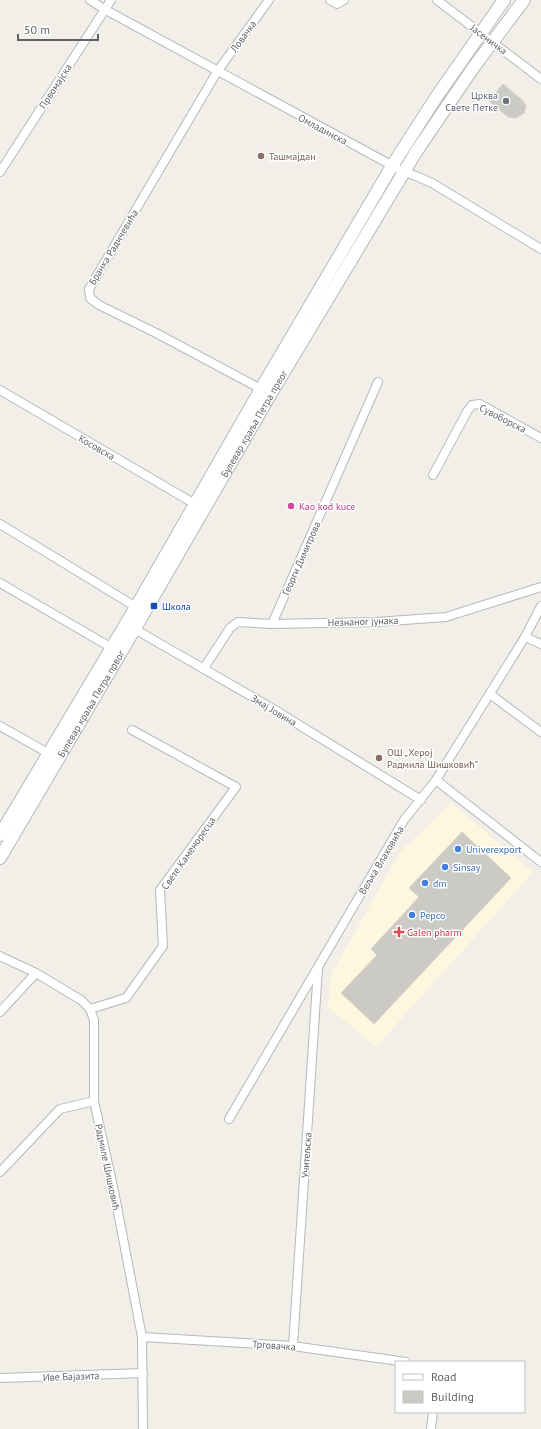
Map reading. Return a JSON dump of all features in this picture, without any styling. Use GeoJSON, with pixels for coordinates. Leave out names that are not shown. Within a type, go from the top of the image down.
{"type":"FeatureCollection","features":[{"type":"Feature","properties":{"kind":"main road","name":"Булевар краља Петра првог"},"geometry":{"type":"LineString","coordinates":[[0,836],[48,753],[112,648],[130,626],[136,607],[261,389],[392,166],[480,32],[504,0]]}},
{"type":"Feature","properties":{"kind":"main road","name":"Булевар краља Петра првог"},"geometry":{"type":"LineString","coordinates":[[0,858],[130,626],[404,172],[441,113],[524,0]]}},
{"type":"Feature","properties":{"kind":"street","name":"Омладинска"},"geometry":{"type":"LineString","coordinates":[[90,0],[217,72],[392,166],[432,183],[541,249]]}},
{"type":"Feature","properties":{"kind":"street","name":"Првомајска"},"geometry":{"type":"LineString","coordinates":[[0,172],[110,0]]}},
{"type":"Feature","properties":{"kind":"street","name":"Ловачка"},"geometry":{"type":"LineString","coordinates":[[217,72],[270,0]]}},
{"type":"Feature","properties":{"kind":"street"},"geometry":{"type":"LineString","coordinates":[[330,0],[337,4],[344,0]]}},
{"type":"Feature","properties":{"kind":"street","name":"Јасеничка"},"geometry":{"type":"LineString","coordinates":[[437,0],[541,79]]}},
{"type":"Feature","properties":{"kind":"street","name":"Бранка Радичевића"},"geometry":{"type":"LineString","coordinates":[[217,72],[89,289],[90,298],[99,305],[156,333],[261,389]]}},
{"type":"Feature","properties":{"kind":"street","name":"Георги Димитрова"},"geometry":{"type":"LineString","coordinates":[[272,624],[378,382]]}},
{"type":"Feature","properties":{"kind":"street","name":"Косовска"},"geometry":{"type":"LineString","coordinates":[[0,390],[195,504]]}},
{"type":"Feature","properties":{"kind":"street","name":"Сувоборска"},"geometry":{"type":"LineString","coordinates":[[433,475],[472,405],[480,404],[541,438]]}},
{"type":"Feature","properties":{"kind":"street"},"geometry":{"type":"LineString","coordinates":[[0,524],[136,607]]}},
{"type":"Feature","properties":{"kind":"street"},"geometry":{"type":"LineString","coordinates":[[0,583],[112,648]]}},
{"type":"Feature","properties":{"kind":"street","name":"Незнаног јунака"},"geometry":{"type":"LineString","coordinates":[[204,668],[230,628],[238,622],[272,624],[376,622],[446,616],[541,587]]}},
{"type":"Feature","properties":{"kind":"street","name":"Вељка Влаховића"},"geometry":{"type":"LineString","coordinates":[[229,1119],[404,820],[436,780],[525,637],[541,606]]}},
{"type":"Feature","properties":{"kind":"street","name":"Змај Јовина"},"geometry":{"type":"LineString","coordinates":[[130,626],[270,707],[421,800]]}},
{"type":"Feature","properties":{"kind":"street"},"geometry":{"type":"LineString","coordinates":[[525,637],[541,644]]}},
{"type":"Feature","properties":{"kind":"street"},"geometry":{"type":"LineString","coordinates":[[490,694],[541,732]]}},
{"type":"Feature","properties":{"kind":"street"},"geometry":{"type":"LineString","coordinates":[[0,726],[48,753]]}},
{"type":"Feature","properties":{"kind":"street","name":"Свете Каменоресца"},"geometry":{"type":"LineString","coordinates":[[90,1010],[126,998],[162,946],[160,890],[236,787],[132,730]]}},
{"type":"Feature","properties":{"kind":"street"},"geometry":{"type":"LineString","coordinates":[[436,780],[541,862]]}},
{"type":"Feature","properties":{"kind":"street"},"geometry":{"type":"LineString","coordinates":[[0,956],[36,973],[81,1000],[90,1010]]}},
{"type":"Feature","properties":{"kind":"street","name":"Учитељска"},"geometry":{"type":"LineString","coordinates":[[293,1346],[318,965]]}},
{"type":"Feature","properties":{"kind":"street"},"geometry":{"type":"LineString","coordinates":[[0,1012],[36,973]]}},
{"type":"Feature","properties":{"kind":"street","name":"Радмиле Шишковић"},"geometry":{"type":"LineString","coordinates":[[90,1010],[94,1020],[94,1101],[114,1192],[142,1337],[143,1429]]}},
{"type":"Feature","properties":{"kind":"street"},"geometry":{"type":"LineString","coordinates":[[0,1172],[60,1109],[94,1101]]}},
{"type":"Feature","properties":{"kind":"street","name":"Трговачка"},"geometry":{"type":"LineString","coordinates":[[142,1337],[293,1346],[399,1361]]}},
{"type":"Feature","properties":{"kind":"street","name":"Иве Бајазита"},"geometry":{"type":"LineString","coordinates":[[0,1378],[142,1373]]}},
{"type":"Feature","properties":{"kind":"street"},"geometry":{"type":"LineString","coordinates":[[431,1429],[433,1413]]}},
{"type":"Feature","properties":{"kind":"shaded area"},"geometry":{"type":"Polygon","coordinates":[[[451,803],[533,872],[376,1047],[328,1007],[332,973],[400,852],[451,803]]]}},
{"type":"Feature","properties":{"kind":"building","name":"Црква Свете Петке"},"geometry":{"type":"Polygon","coordinates":[[[503,84],[523,101],[526,106],[524,113],[516,118],[508,117],[489,101],[503,84]]]}},
{"type":"Feature","properties":{"kind":"building"},"geometry":{"type":"Polygon","coordinates":[[[462,832],[511,878],[374,1024],[341,993],[377,955],[371,949],[419,897],[409,888],[462,832]]]}},
{"type":"Feature","properties":{"kind":"place","name":"Црква Свете Петке"},"geometry":{"type":"Point","coordinates":[506,101]}},
{"type":"Feature","properties":{"kind":"place","name":"Ташмајдан"},"geometry":{"type":"Point","coordinates":[261,156]}},
{"type":"Feature","properties":{"kind":"place","name":"Kao kod kuce"},"geometry":{"type":"Point","coordinates":[291,506]}},
{"type":"Feature","properties":{"kind":"place","name":"Школа"},"geometry":{"type":"Point","coordinates":[154,606]}},
{"type":"Feature","properties":{"kind":"place","name":"ОШ „Херој Радмила Шишковић”"},"geometry":{"type":"Point","coordinates":[379,758]}},
{"type":"Feature","properties":{"kind":"place","name":"Univerexport"},"geometry":{"type":"Point","coordinates":[458,849]}},
{"type":"Feature","properties":{"kind":"place","name":"Sinsay"},"geometry":{"type":"Point","coordinates":[445,867]}},
{"type":"Feature","properties":{"kind":"place","name":"dm"},"geometry":{"type":"Point","coordinates":[425,883]}},
{"type":"Feature","properties":{"kind":"place","name":"Pepco"},"geometry":{"type":"Point","coordinates":[412,915]}},
{"type":"Feature","properties":{"kind":"place","name":"Galen pharm"},"geometry":{"type":"Point","coordinates":[399,932]}}]}
